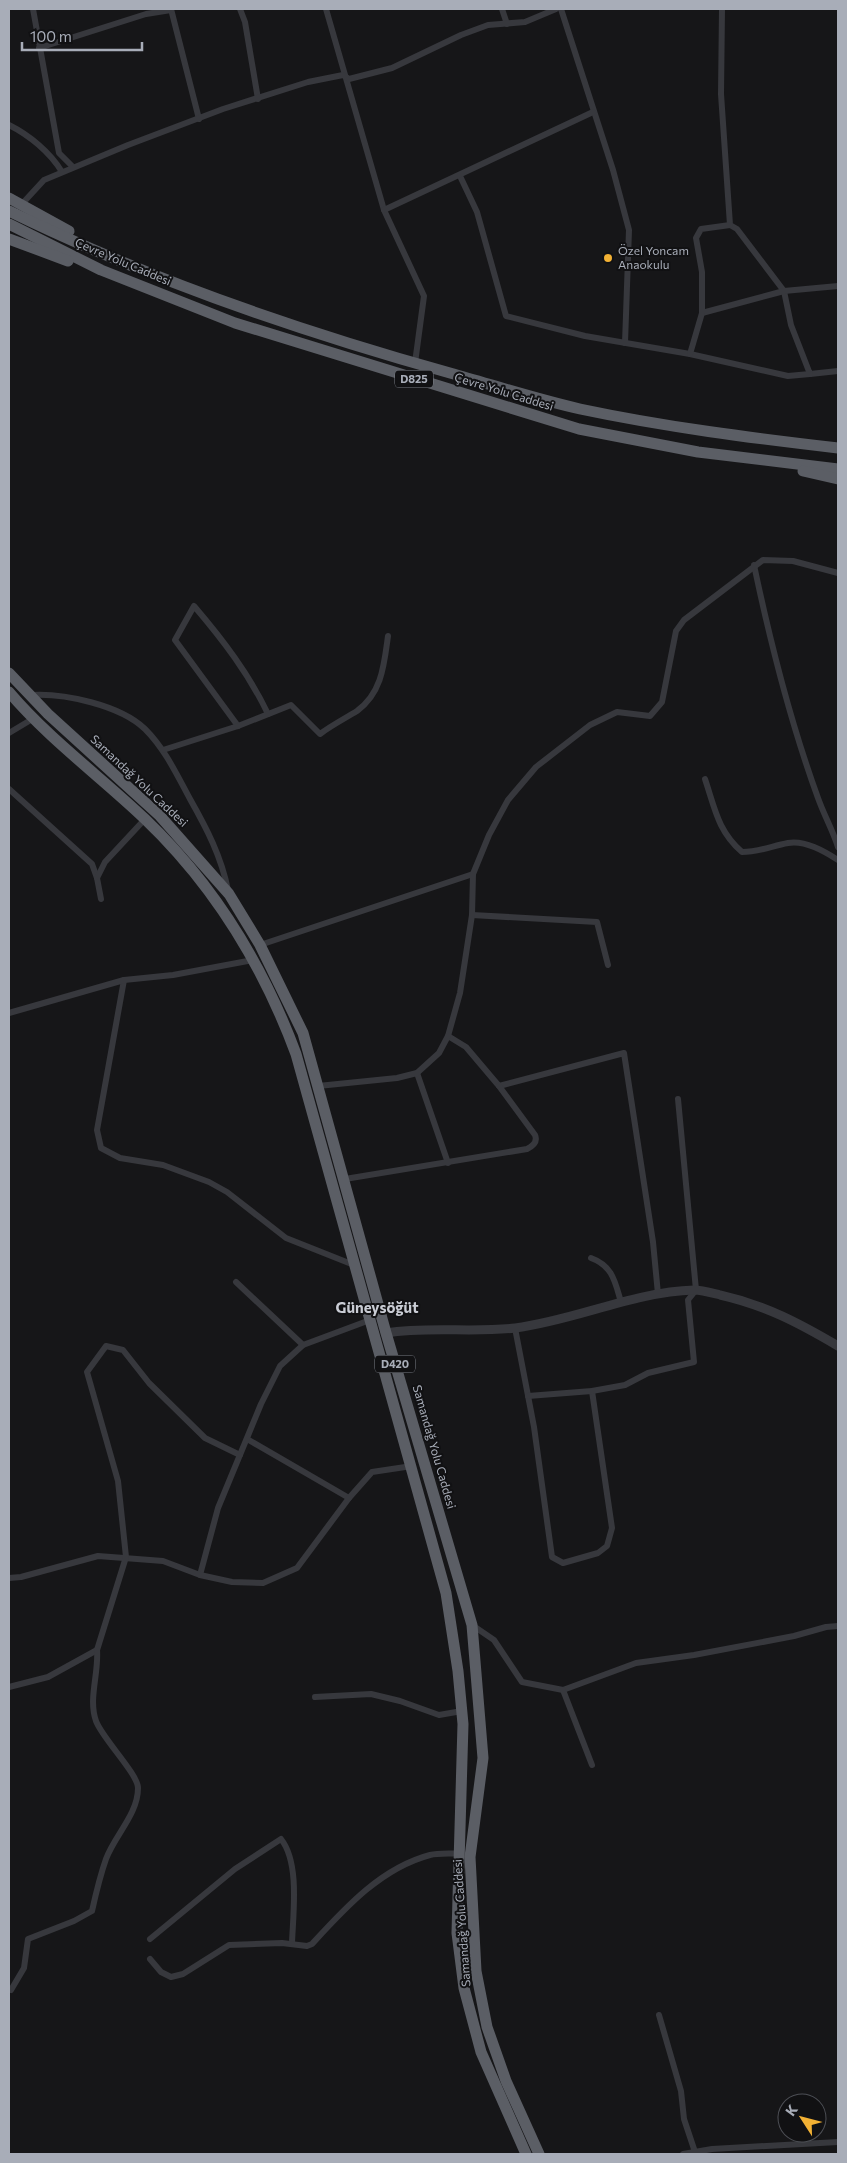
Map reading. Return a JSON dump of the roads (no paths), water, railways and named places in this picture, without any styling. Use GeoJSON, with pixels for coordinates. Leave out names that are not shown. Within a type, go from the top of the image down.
{"type":"FeatureCollection","features":[{"type":"Feature","properties":{"kind":"highway"},"geometry":{"type":"LineString","coordinates":[[9,198],[90,242],[108,256]]}},
{"type":"Feature","properties":{"kind":"highway","name":"Çevre Yolu Caddesi"},"geometry":{"type":"LineString","coordinates":[[9,211],[161,278],[243,309],[363,349],[578,408],[698,431],[838,448]]}},
{"type":"Feature","properties":{"kind":"highway","name":"Çevre Yolu Caddesi"},"geometry":{"type":"LineString","coordinates":[[9,224],[101,270],[235,323],[579,429],[736,456],[838,469]]}},
{"type":"Feature","properties":{"kind":"highway"},"geometry":{"type":"LineString","coordinates":[[9,238],[75,263],[101,270]]}},
{"type":"Feature","properties":{"kind":"highway"},"geometry":{"type":"LineString","coordinates":[[780,441],[838,440]]}},
{"type":"Feature","properties":{"kind":"highway"},"geometry":{"type":"LineString","coordinates":[[736,456],[838,479]]}},
{"type":"Feature","properties":{"kind":"highway","name":"Samandağ Yolu Caddesi"},"geometry":{"type":"LineString","coordinates":[[9,673],[28,696],[160,816],[228,894],[260,945],[303,1033],[345,1179],[386,1333],[472,1625],[483,1758],[470,1857],[476,1971],[487,2027],[506,2081],[539,2154]]}},
{"type":"Feature","properties":{"kind":"highway","name":"Samandağ Yolu Caddesi"},"geometry":{"type":"LineString","coordinates":[[9,692],[34,718],[145,819],[200,878],[238,932],[285,1025],[296,1054],[446,1593],[462,1710],[461,1853],[457,1933],[464,1988],[481,2052],[526,2154]]}},
{"type":"Feature","properties":{"kind":"street"},"geometry":{"type":"LineString","coordinates":[[33,9],[60,152],[73,167]]}},
{"type":"Feature","properties":{"kind":"street"},"geometry":{"type":"LineString","coordinates":[[240,9],[245,22],[258,99]]}},
{"type":"Feature","properties":{"kind":"street"},"geometry":{"type":"LineString","coordinates":[[326,9],[343,75],[384,210],[424,296],[414,363]]}},
{"type":"Feature","properties":{"kind":"street"},"geometry":{"type":"LineString","coordinates":[[502,9],[507,24]]}},
{"type":"Feature","properties":{"kind":"street"},"geometry":{"type":"LineString","coordinates":[[21,205],[44,180],[223,109],[308,82],[343,75],[349,79],[392,68],[461,35],[488,25],[525,22],[556,9]]}},
{"type":"Feature","properties":{"kind":"street"},"geometry":{"type":"LineString","coordinates":[[561,9],[613,170],[629,230],[625,343]]}},
{"type":"Feature","properties":{"kind":"street"},"geometry":{"type":"LineString","coordinates":[[722,9],[721,94],[730,225]]}},
{"type":"Feature","properties":{"kind":"street"},"geometry":{"type":"LineString","coordinates":[[39,48],[146,14],[171,10],[199,119]]}},
{"type":"Feature","properties":{"kind":"street"},"geometry":{"type":"LineString","coordinates":[[384,210],[593,112]]}},
{"type":"Feature","properties":{"kind":"street"},"geometry":{"type":"LineString","coordinates":[[9,125],[24,133],[56,162],[62,172]]}},
{"type":"Feature","properties":{"kind":"street"},"geometry":{"type":"LineString","coordinates":[[460,176],[477,212],[506,316],[585,336],[690,354],[788,376],[838,371]]}},
{"type":"Feature","properties":{"kind":"street"},"geometry":{"type":"LineString","coordinates":[[690,354],[702,313],[702,272],[696,238],[701,229],[730,225],[737,229],[784,291],[791,325],[810,374]]}},
{"type":"Feature","properties":{"kind":"street"},"geometry":{"type":"LineString","coordinates":[[702,313],[784,291],[838,286]]}},
{"type":"Feature","properties":{"kind":"street"},"geometry":{"type":"LineString","coordinates":[[318,1086],[396,1078],[417,1072],[438,1054],[448,1036],[460,993],[472,915],[473,874],[489,835],[515,789],[536,767],[590,725],[617,712],[650,716],[662,702],[676,631],[684,620],[763,560],[774,558],[793,561],[838,573]]}},
{"type":"Feature","properties":{"kind":"street"},"geometry":{"type":"LineString","coordinates":[[754,565],[761,601],[801,747],[818,799],[838,848]]}},
{"type":"Feature","properties":{"kind":"street"},"geometry":{"type":"LineString","coordinates":[[238,726],[175,640],[194,606],[228,647],[256,690],[268,714]]}},
{"type":"Feature","properties":{"kind":"street"},"geometry":{"type":"LineString","coordinates":[[163,750],[238,726],[291,705],[320,734],[356,711],[376,689],[383,672],[388,636]]}},
{"type":"Feature","properties":{"kind":"street"},"geometry":{"type":"LineString","coordinates":[[28,696],[49,694],[89,702],[124,715],[144,728],[163,750],[216,847],[228,894]]}},
{"type":"Feature","properties":{"kind":"street"},"geometry":{"type":"LineString","coordinates":[[9,733],[34,718]]}},
{"type":"Feature","properties":{"kind":"street"},"geometry":{"type":"LineString","coordinates":[[705,779],[721,827],[729,840],[742,852],[756,852],[790,842],[820,848],[838,860]]}},
{"type":"Feature","properties":{"kind":"street"},"geometry":{"type":"LineString","coordinates":[[9,789],[92,864],[101,899]]}},
{"type":"Feature","properties":{"kind":"street"},"geometry":{"type":"LineString","coordinates":[[97,878],[105,862],[145,819]]}},
{"type":"Feature","properties":{"kind":"street"},"geometry":{"type":"LineString","coordinates":[[260,945],[473,874]]}},
{"type":"Feature","properties":{"kind":"street"},"geometry":{"type":"LineString","coordinates":[[472,915],[597,922],[608,965]]}},
{"type":"Feature","properties":{"kind":"street"},"geometry":{"type":"LineString","coordinates":[[9,1013],[124,980],[173,975],[253,960]]}},
{"type":"Feature","properties":{"kind":"street"},"geometry":{"type":"LineString","coordinates":[[124,980],[97,1130],[101,1148],[120,1158],[163,1165],[209,1182],[228,1192],[286,1238],[354,1265]]}},
{"type":"Feature","properties":{"kind":"street"},"geometry":{"type":"LineString","coordinates":[[345,1179],[448,1163],[527,1149],[533,1146],[536,1141],[535,1135],[498,1086],[466,1047],[448,1036]]}},
{"type":"Feature","properties":{"kind":"street"},"geometry":{"type":"LineString","coordinates":[[498,1086],[624,1053],[653,1242],[658,1294]]}},
{"type":"Feature","properties":{"kind":"street"},"geometry":{"type":"LineString","coordinates":[[417,1072],[448,1163]]}},
{"type":"Feature","properties":{"kind":"street"},"geometry":{"type":"LineString","coordinates":[[528,1396],[592,1391],[625,1385],[648,1373],[694,1362],[688,1300],[696,1290],[678,1099]]}},
{"type":"Feature","properties":{"kind":"street"},"geometry":{"type":"LineString","coordinates":[[591,1258],[602,1262],[612,1272],[621,1302]]}},
{"type":"Feature","properties":{"kind":"street"},"geometry":{"type":"LineString","coordinates":[[236,1282],[303,1345]]}},
{"type":"Feature","properties":{"kind":"street"},"geometry":{"type":"LineString","coordinates":[[386,1333],[414,1328],[515,1328],[658,1294],[696,1290],[745,1300],[787,1316],[838,1346]]}},
{"type":"Feature","properties":{"kind":"street"},"geometry":{"type":"LineString","coordinates":[[200,1575],[218,1508],[246,1439],[280,1366],[303,1345],[370,1320]]}},
{"type":"Feature","properties":{"kind":"street"},"geometry":{"type":"LineString","coordinates":[[515,1328],[528,1396],[552,1557],[563,1563],[598,1553],[607,1546],[612,1528],[592,1391]]}},
{"type":"Feature","properties":{"kind":"street"},"geometry":{"type":"LineString","coordinates":[[11,1990],[24,1968],[28,1939],[74,1921],[92,1911],[106,1860],[115,1839],[138,1803],[138,1784],[97,1723],[93,1711],[98,1665],[97,1650],[126,1557],[118,1481],[87,1372],[106,1346],[123,1350],[149,1384],[205,1438],[240,1455]]}},
{"type":"Feature","properties":{"kind":"street"},"geometry":{"type":"LineString","coordinates":[[246,1439],[349,1498]]}},
{"type":"Feature","properties":{"kind":"street"},"geometry":{"type":"LineString","coordinates":[[9,1578],[20,1577],[98,1556],[163,1560],[200,1575],[232,1582],[263,1583],[297,1568],[349,1498],[372,1472],[412,1466]]}},
{"type":"Feature","properties":{"kind":"street"},"geometry":{"type":"LineString","coordinates":[[472,1625],[494,1640],[522,1682],[563,1690],[636,1663],[703,1653],[838,1626]]}},
{"type":"Feature","properties":{"kind":"street"},"geometry":{"type":"LineString","coordinates":[[9,1688],[48,1677],[97,1650]]}},
{"type":"Feature","properties":{"kind":"street"},"geometry":{"type":"LineString","coordinates":[[563,1690],[592,1765]]}},
{"type":"Feature","properties":{"kind":"street"},"geometry":{"type":"LineString","coordinates":[[315,1697],[371,1694],[400,1701],[439,1715],[462,1710]]}},
{"type":"Feature","properties":{"kind":"street"},"geometry":{"type":"LineString","coordinates":[[150,1939],[235,1869],[281,1839],[286,1845],[294,1890],[292,1943]]}},
{"type":"Feature","properties":{"kind":"street"},"geometry":{"type":"LineString","coordinates":[[150,1959],[161,1972],[171,1976],[183,1974],[229,1946],[292,1943],[307,1946],[312,1944],[352,1900],[405,1863],[432,1854],[461,1853]]}},
{"type":"Feature","properties":{"kind":"street"},"geometry":{"type":"LineString","coordinates":[[660,2016],[681,2091],[684,2119],[695,2152]]}},
{"type":"Feature","properties":{"kind":"street"},"geometry":{"type":"LineString","coordinates":[[683,2154],[712,2149],[838,2142]]}},
{"type":"Feature","properties":{"kind":"place","name":"Özel Yoncam Anaokulu"},"geometry":{"type":"Point","coordinates":[608,258]}},
{"type":"Feature","properties":{"kind":"district","name":"Güneysöğüt"},"geometry":{"type":"Point","coordinates":[377,1308]}}]}
